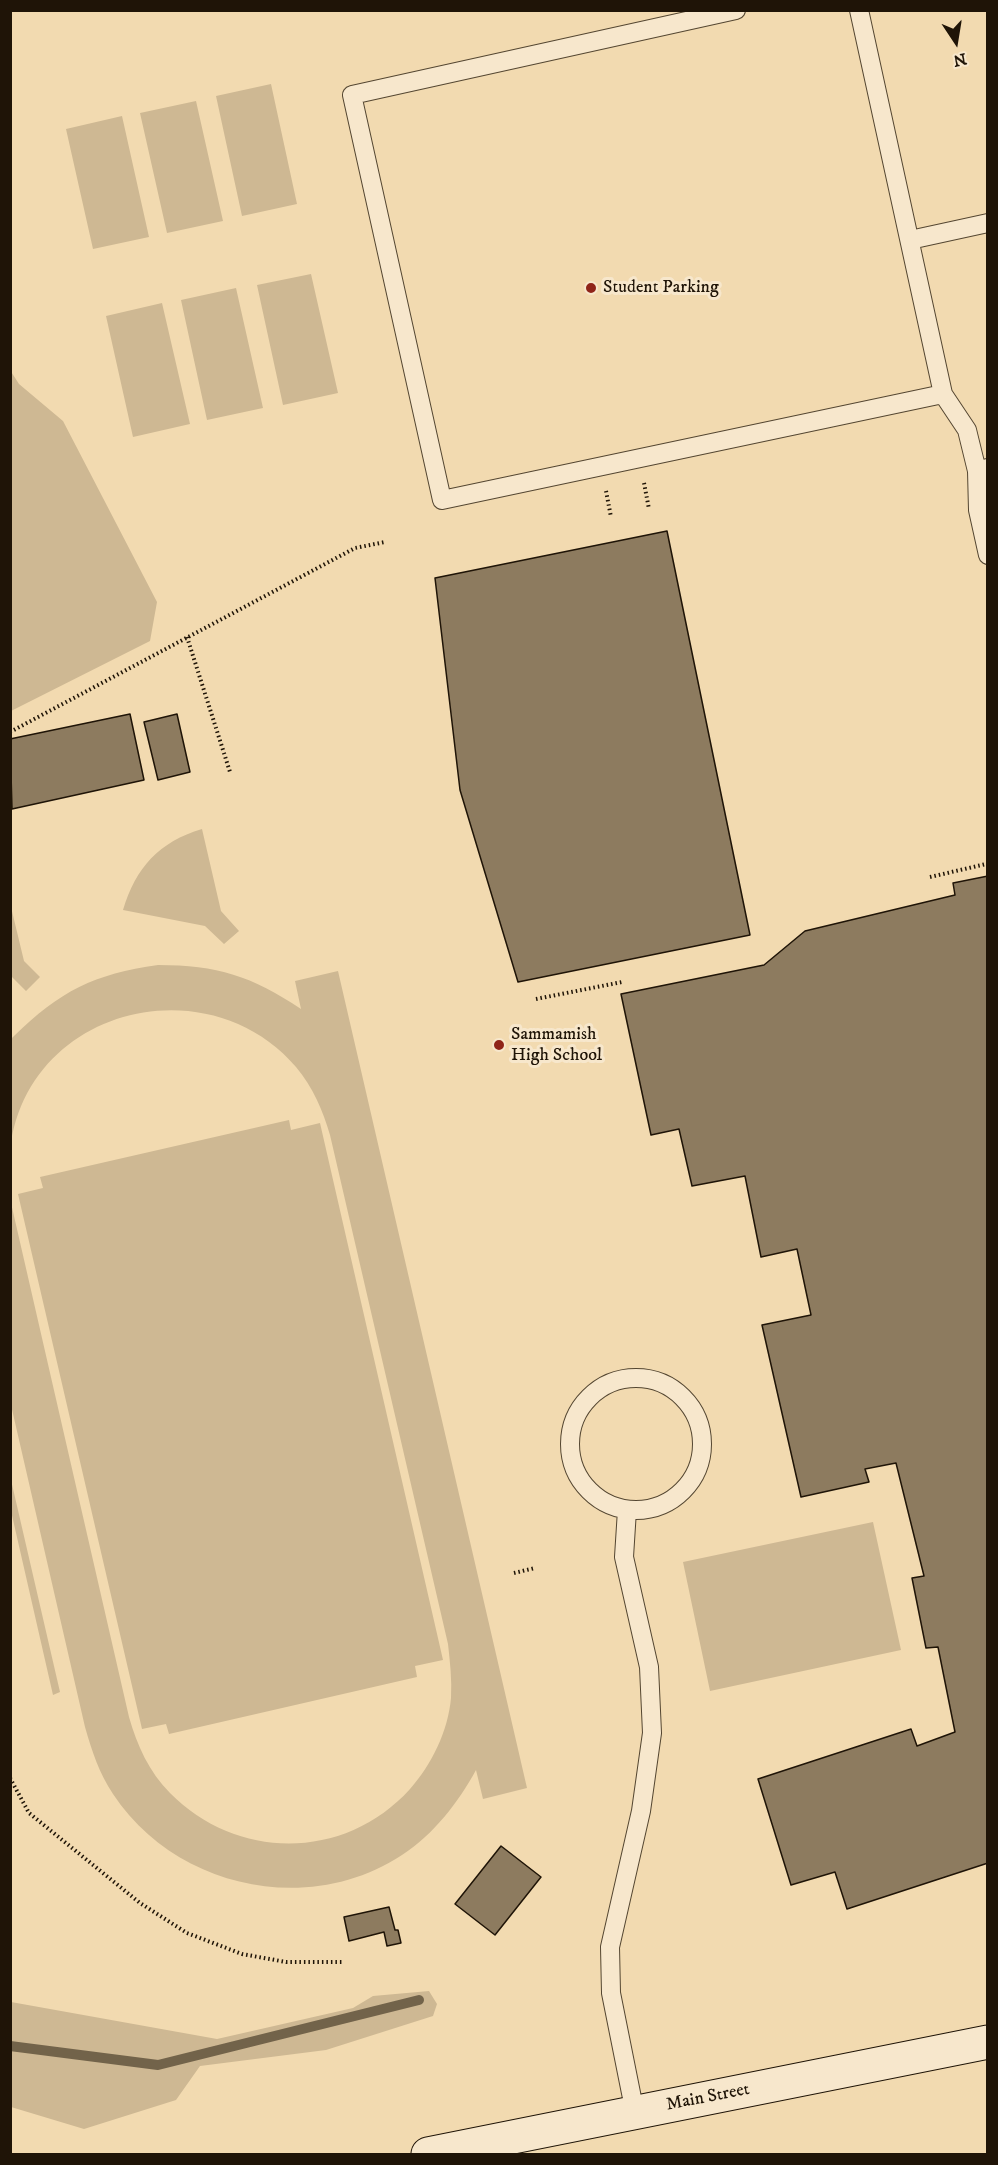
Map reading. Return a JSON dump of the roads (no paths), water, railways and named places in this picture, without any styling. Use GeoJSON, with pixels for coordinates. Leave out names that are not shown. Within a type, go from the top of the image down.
{"type":"FeatureCollection","features":[{"type":"Feature","properties":{"kind":"street","name":"Main Street"},"geometry":{"type":"LineString","coordinates":[[428,2154],[987,2042]]}},
{"type":"Feature","properties":{"kind":"lane"},"geometry":{"type":"LineString","coordinates":[[736,10],[351,95],[442,500],[943,394]]}},
{"type":"Feature","properties":{"kind":"lane"},"geometry":{"type":"LineString","coordinates":[[859,10],[943,394],[967,430],[982,470],[978,510],[987,555]]}},
{"type":"Feature","properties":{"kind":"lane"},"geometry":{"type":"LineString","coordinates":[[910,240],[987,223]]}},
{"type":"Feature","properties":{"kind":"lane"},"geometry":{"type":"LineString","coordinates":[[630,1379],[651,1380],[671,1388],[688,1403],[698,1423],[702,1445],[698,1467],[687,1486],[670,1501],[650,1509],[627,1510],[607,1503],[590,1491],[577,1474],[570,1454],[571,1433],[578,1413],[591,1396],[609,1384],[630,1379]]}},
{"type":"Feature","properties":{"kind":"lane"},"geometry":{"type":"LineString","coordinates":[[627,1510],[624,1557],[649,1667],[652,1733],[642,1811],[623,1885],[610,1947],[610,1958],[611,1993],[635,2113]]}},
{"type":"Feature","properties":{"kind":"waterway"},"geometry":{"type":"LineString","coordinates":[[10,2046],[158,2065],[419,2000]]}},
{"type":"Feature","properties":{"kind":"place","name":"Student Parking"},"geometry":{"type":"Point","coordinates":[591,288]}},
{"type":"Feature","properties":{"kind":"place","name":"Sammamish High School"},"geometry":{"type":"Point","coordinates":[499,1045]}}]}
